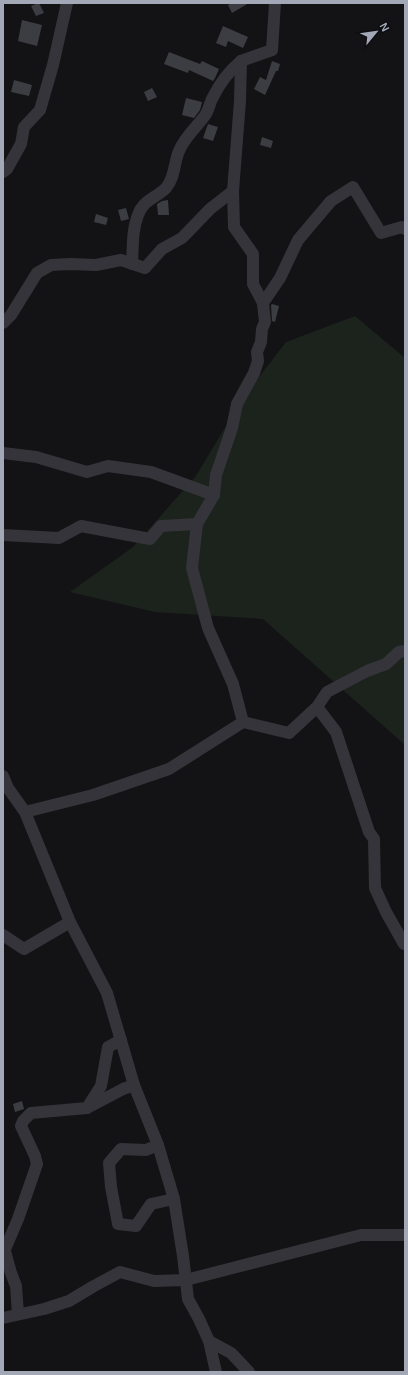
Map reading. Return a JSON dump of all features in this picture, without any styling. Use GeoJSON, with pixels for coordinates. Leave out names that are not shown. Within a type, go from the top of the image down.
{"type":"FeatureCollection","features":[{"type":"Feature","properties":{"kind":"street"},"geometry":{"type":"LineString","coordinates":[[3,172],[21,144],[24,127],[40,110],[53,65],[67,3]]}},
{"type":"Feature","properties":{"kind":"street"},"geometry":{"type":"LineString","coordinates":[[132,264],[134,229],[138,214],[146,201],[166,188],[173,173],[179,150],[189,134],[207,112],[212,98],[221,82],[230,70],[241,61],[272,50],[275,3]]}},
{"type":"Feature","properties":{"kind":"street"},"geometry":{"type":"LineString","coordinates":[[241,61],[240,101],[233,191],[234,226],[253,254],[253,284],[263,303],[265,322],[262,329],[261,342],[257,352],[258,361],[254,373],[237,404],[232,428],[216,475],[214,495],[197,524],[192,568],[208,628],[233,684],[243,722]]}},
{"type":"Feature","properties":{"kind":"street"},"geometry":{"type":"LineString","coordinates":[[263,303],[280,278],[298,240],[331,201],[353,187],[381,233],[402,227],[405,229]]}},
{"type":"Feature","properties":{"kind":"street"},"geometry":{"type":"LineString","coordinates":[[3,323],[11,315],[37,273],[51,265],[96,265],[121,260],[145,268],[162,249],[182,238],[210,208],[233,191]]}},
{"type":"Feature","properties":{"kind":"street"},"geometry":{"type":"LineString","coordinates":[[3,453],[36,457],[87,472],[108,466],[151,472],[214,495]]}},
{"type":"Feature","properties":{"kind":"street"},"geometry":{"type":"LineString","coordinates":[[3,535],[59,538],[82,526],[150,539],[161,526],[197,524]]}},
{"type":"Feature","properties":{"kind":"street"},"geometry":{"type":"LineString","coordinates":[[25,812],[93,795],[169,769],[243,722],[289,733],[318,707],[327,692],[367,671],[386,664],[399,652],[405,651]]}},
{"type":"Feature","properties":{"kind":"street"},"geometry":{"type":"LineString","coordinates":[[318,707],[336,732],[369,832],[374,839],[375,888],[386,912],[404,944]]}},
{"type":"Feature","properties":{"kind":"street"},"geometry":{"type":"LineString","coordinates":[[3,776],[8,788],[25,812],[70,922],[107,993],[134,1085],[158,1145],[174,1199],[188,1300],[199,1319],[208,1341],[216,1372]]}},
{"type":"Feature","properties":{"kind":"street"},"geometry":{"type":"LineString","coordinates":[[3,935],[24,949],[70,922]]}},
{"type":"Feature","properties":{"kind":"street"},"geometry":{"type":"LineString","coordinates":[[88,1108],[101,1086],[108,1047],[121,1040]]}},
{"type":"Feature","properties":{"kind":"street"},"geometry":{"type":"LineString","coordinates":[[18,1314],[16,1286],[4,1252],[18,1219],[37,1164],[35,1156],[21,1126],[23,1121],[31,1113],[88,1108],[134,1085]]}},
{"type":"Feature","properties":{"kind":"street"},"geometry":{"type":"LineString","coordinates":[[158,1145],[146,1150],[121,1149],[109,1163],[111,1187],[118,1224],[136,1226],[151,1204],[174,1199]]}},
{"type":"Feature","properties":{"kind":"street"},"geometry":{"type":"LineString","coordinates":[[3,1318],[44,1309],[69,1301],[120,1272],[154,1281],[186,1280],[361,1235],[405,1235]]}},
{"type":"Feature","properties":{"kind":"street"},"geometry":{"type":"LineString","coordinates":[[208,1341],[231,1353],[249,1372]]}},
{"type":"Feature","properties":{"kind":"shaded area"},"geometry":{"type":"Polygon","coordinates":[[[355,316],[405,358],[405,745],[263,619],[155,612],[70,592],[133,547],[196,476],[244,396],[286,342],[355,316]]]}},
{"type":"Feature","properties":{"kind":"building"},"geometry":{"type":"Polygon","coordinates":[[[38,3],[44,13],[36,16],[31,6],[38,3]]]}},
{"type":"Feature","properties":{"kind":"building"},"geometry":{"type":"Polygon","coordinates":[[[232,3],[249,3],[232,13],[228,5],[232,3]]]}},
{"type":"Feature","properties":{"kind":"building"},"geometry":{"type":"Polygon","coordinates":[[[22,20],[42,25],[37,46],[18,41],[22,20]]]}},
{"type":"Feature","properties":{"kind":"building"},"geometry":{"type":"Polygon","coordinates":[[[223,26],[248,37],[243,48],[228,41],[226,47],[216,43],[223,26]]]}},
{"type":"Feature","properties":{"kind":"building"},"geometry":{"type":"Polygon","coordinates":[[[169,52],[200,64],[202,61],[219,69],[215,78],[213,81],[189,70],[188,73],[164,64],[169,52]]]}},
{"type":"Feature","properties":{"kind":"building"},"geometry":{"type":"Polygon","coordinates":[[[272,61],[280,64],[278,71],[276,71],[265,95],[254,89],[260,77],[266,80],[272,61]]]}},
{"type":"Feature","properties":{"kind":"building"},"geometry":{"type":"Polygon","coordinates":[[[14,80],[32,85],[29,96],[11,92],[14,80]]]}},
{"type":"Feature","properties":{"kind":"building"},"geometry":{"type":"Polygon","coordinates":[[[152,88],[157,97],[148,101],[144,92],[152,88]]]}},
{"type":"Feature","properties":{"kind":"building"},"geometry":{"type":"Polygon","coordinates":[[[186,98],[202,102],[200,110],[194,118],[182,115],[186,98]]]}},
{"type":"Feature","properties":{"kind":"building"},"geometry":{"type":"Polygon","coordinates":[[[208,124],[218,127],[213,141],[203,138],[208,124]]]}},
{"type":"Feature","properties":{"kind":"building"},"geometry":{"type":"Polygon","coordinates":[[[262,137],[273,141],[271,148],[260,145],[262,137]]]}},
{"type":"Feature","properties":{"kind":"building"},"geometry":{"type":"Polygon","coordinates":[[[168,200],[169,215],[158,215],[157,204],[168,200]]]}},
{"type":"Feature","properties":{"kind":"building"},"geometry":{"type":"Polygon","coordinates":[[[126,208],[129,219],[121,221],[118,210],[126,208]]]}},
{"type":"Feature","properties":{"kind":"building"},"geometry":{"type":"Polygon","coordinates":[[[96,214],[108,218],[106,225],[94,222],[96,214]]]}},
{"type":"Feature","properties":{"kind":"building"},"geometry":{"type":"Polygon","coordinates":[[[272,304],[279,306],[275,322],[272,321],[272,304]]]}},
{"type":"Feature","properties":{"kind":"building"},"geometry":{"type":"Polygon","coordinates":[[[22,1101],[24,1109],[15,1112],[13,1104],[22,1101]]]}}]}
